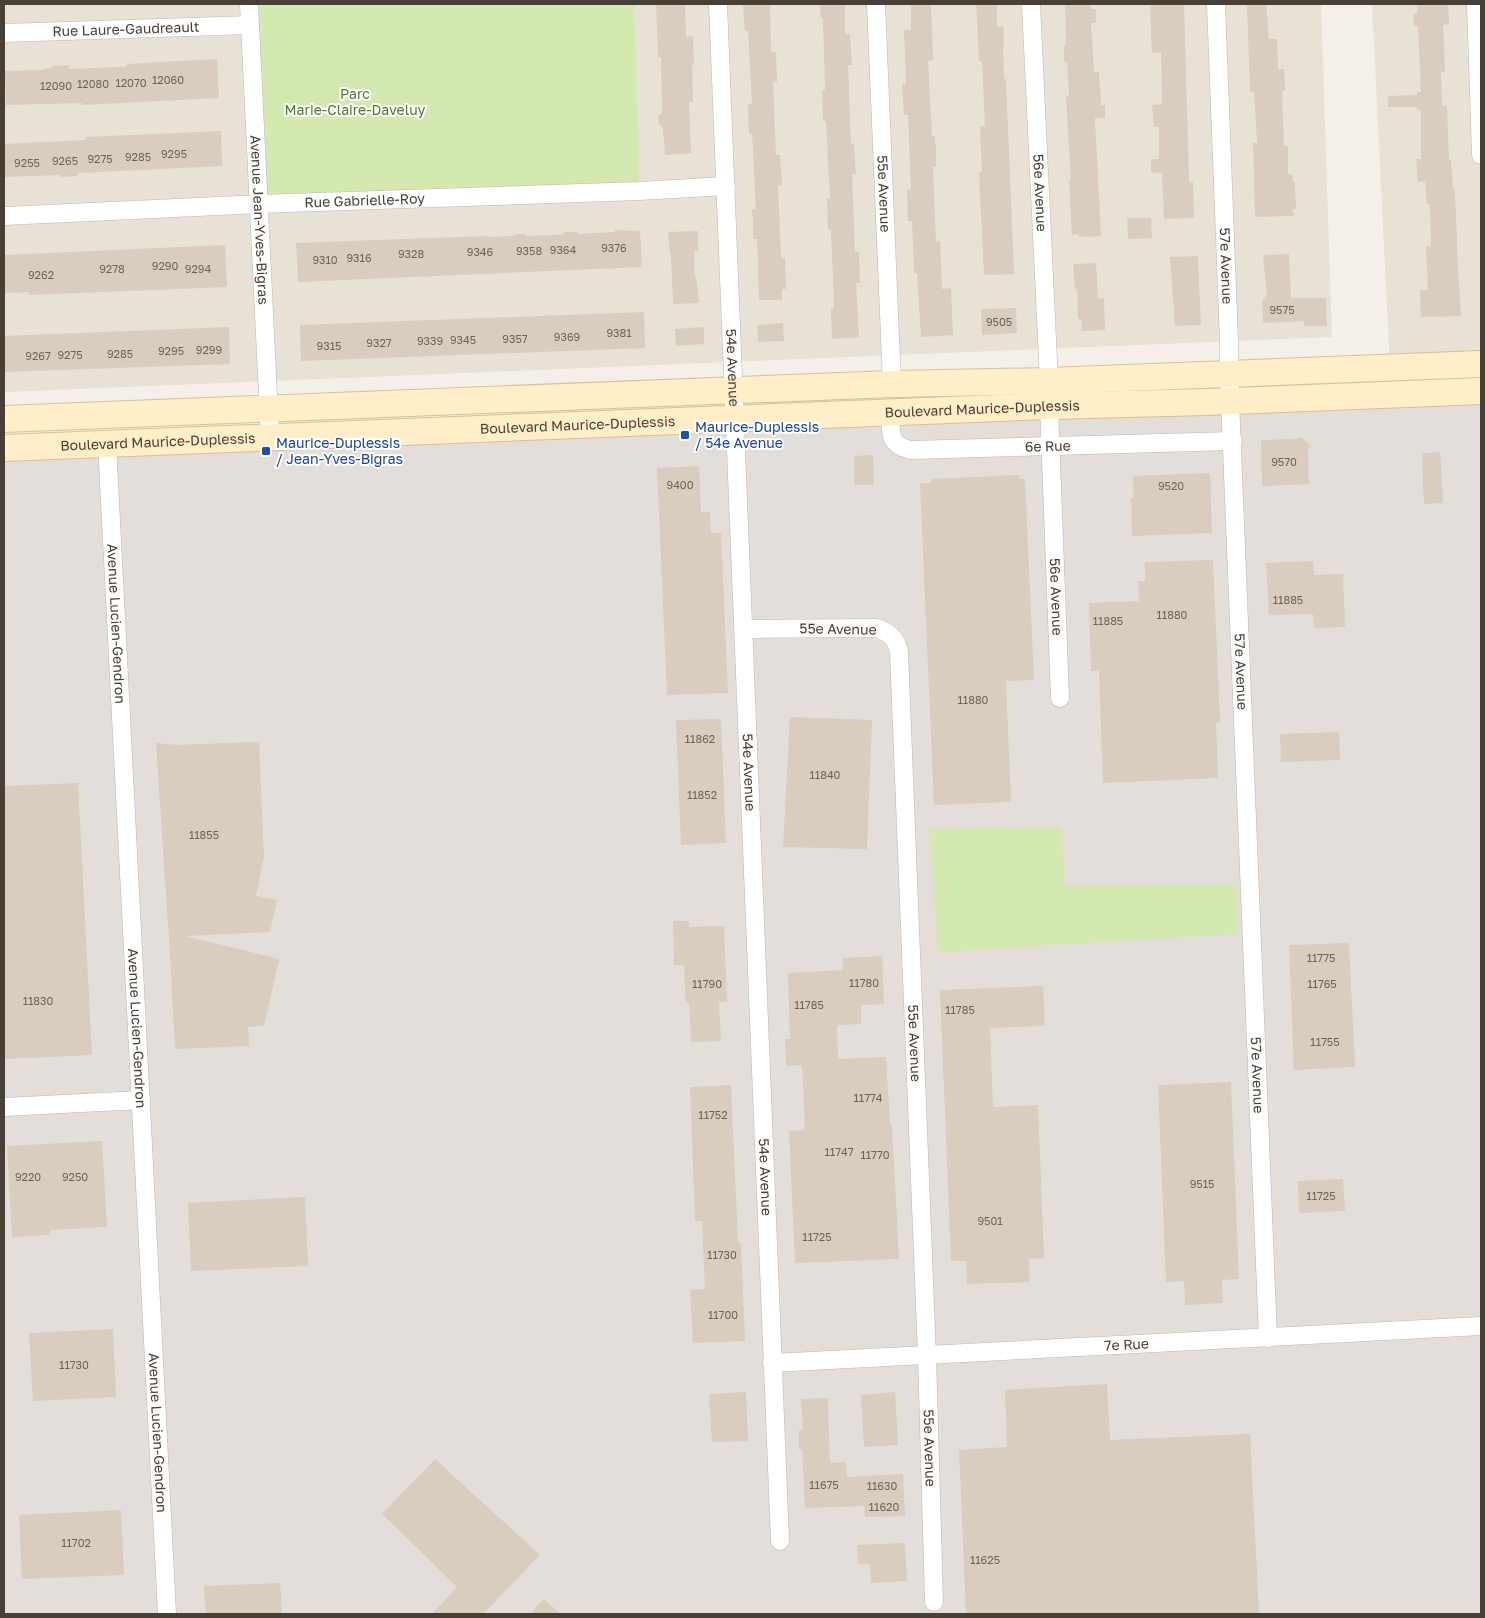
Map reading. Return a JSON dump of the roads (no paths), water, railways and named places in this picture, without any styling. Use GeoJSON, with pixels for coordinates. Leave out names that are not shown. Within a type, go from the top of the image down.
{"type":"FeatureCollection","features":[{"type":"Feature","properties":{"kind":"street","name":"Avenue Jean-Yves-Bigras"},"geometry":{"type":"LineString","coordinates":[[249,4],[270,437]]}},
{"type":"Feature","properties":{"kind":"street","name":"54e Avenue"},"geometry":{"type":"LineString","coordinates":[[718,4],[780,1541]]}},
{"type":"Feature","properties":{"kind":"street","name":"55e Avenue"},"geometry":{"type":"LineString","coordinates":[[876,4],[892,384]]}},
{"type":"Feature","properties":{"kind":"street","name":"56e Avenue"},"geometry":{"type":"LineString","coordinates":[[1031,4],[1049,393],[1060,698]]}},
{"type":"Feature","properties":{"kind":"street","name":"57e Avenue"},"geometry":{"type":"LineString","coordinates":[[1216,4],[1268,1338]]}},
{"type":"Feature","properties":{"kind":"street"},"geometry":{"type":"LineString","coordinates":[[1476,4],[1481,155]]}},
{"type":"Feature","properties":{"kind":"street","name":"Rue Laure-Gaudreault"},"geometry":{"type":"LineString","coordinates":[[4,33],[250,25]]}},
{"type":"Feature","properties":{"kind":"street","name":"Rue Gabrielle-Roy"},"geometry":{"type":"LineString","coordinates":[[4,216],[259,204],[633,192],[726,186]]}},
{"type":"Feature","properties":{"kind":"street","name":"Boulevard Maurice-Duplessis"},"geometry":{"type":"LineString","coordinates":[[4,448],[890,413],[1049,393],[1229,375],[1481,364]]}},
{"type":"Feature","properties":{"kind":"street","name":"Boulevard Maurice-Duplessis"},"geometry":{"type":"LineString","coordinates":[[4,419],[892,384],[1231,401],[1481,391]]}},
{"type":"Feature","properties":{"kind":"street","name":"6e Rue"},"geometry":{"type":"LineString","coordinates":[[890,413],[891,435],[894,441],[898,445],[911,450],[1233,441]]}},
{"type":"Feature","properties":{"kind":"street","name":"Avenue Lucien-Gendron"},"geometry":{"type":"LineString","coordinates":[[107,443],[167,1614]]}},
{"type":"Feature","properties":{"kind":"street","name":"55e Avenue"},"geometry":{"type":"LineString","coordinates":[[744,629],[877,628],[892,636],[897,643],[899,652],[927,1356],[934,1602]]}},
{"type":"Feature","properties":{"kind":"street"},"geometry":{"type":"LineString","coordinates":[[4,1106],[141,1100]]}},
{"type":"Feature","properties":{"kind":"street","name":"7e Rue"},"geometry":{"type":"LineString","coordinates":[[772,1364],[1481,1326]]}},
{"type":"Feature","properties":{"kind":"place","name":"Maurice-Duplessis / 54e Avenue"},"geometry":{"type":"Point","coordinates":[685,435]}},
{"type":"Feature","properties":{"kind":"place","name":"Maurice-Duplessis / Jean-Yves-Bigras"},"geometry":{"type":"Point","coordinates":[266,451]}},
{"type":"Feature","properties":{"kind":"park label","name":"Parc Marie-Claire-Daveluy"},"geometry":{"type":"Point","coordinates":[355,102]}}]}
